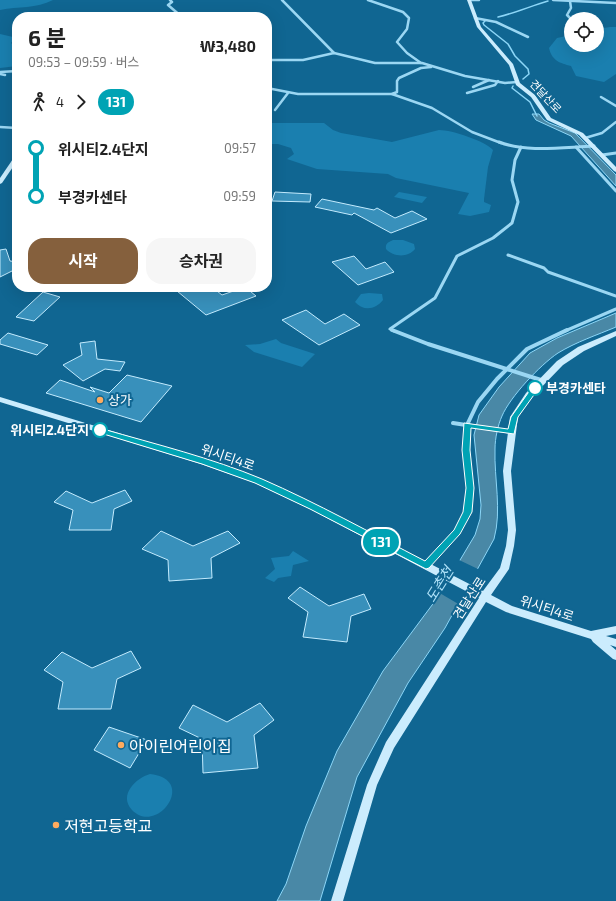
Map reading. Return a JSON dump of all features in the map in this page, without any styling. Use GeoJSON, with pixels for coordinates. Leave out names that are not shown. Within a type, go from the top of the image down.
{"type":"FeatureCollection","features":[{"type":"Feature","properties":{"kind":"street"},"geometry":{"type":"LineString","coordinates":[[170,0],[172,2],[168,6],[176,12]]}},
{"type":"Feature","properties":{"kind":"street"},"geometry":{"type":"LineString","coordinates":[[282,0],[334,53]]}},
{"type":"Feature","properties":{"kind":"street"},"geometry":{"type":"LineString","coordinates":[[368,0],[403,12],[409,18],[406,33],[397,42],[407,53],[422,63],[452,73],[498,82],[517,82]]}},
{"type":"Feature","properties":{"kind":"street"},"geometry":{"type":"LineString","coordinates":[[469,0],[479,0]]}},
{"type":"Feature","properties":{"kind":"street","name":"견달산로"},"geometry":{"type":"LineString","coordinates":[[469,0],[479,27],[511,65],[517,82],[536,99],[549,119],[576,131],[585,138],[616,170]]}},
{"type":"Feature","properties":{"kind":"street"},"geometry":{"type":"LineString","coordinates":[[553,0],[616,3]]}},
{"type":"Feature","properties":{"kind":"street"},"geometry":{"type":"LineString","coordinates":[[569,12],[571,8],[570,0]]}},
{"type":"Feature","properties":{"kind":"street"},"geometry":{"type":"LineString","coordinates":[[475,18],[486,18],[518,34],[528,37]]}},
{"type":"Feature","properties":{"kind":"street"},"geometry":{"type":"LineString","coordinates":[[272,60],[303,60],[334,53],[375,63],[422,63]]}},
{"type":"Feature","properties":{"kind":"street"},"geometry":{"type":"LineString","coordinates":[[392,94],[397,92],[397,81],[399,78],[421,68],[431,66]]}},
{"type":"Feature","properties":{"kind":"street"},"geometry":{"type":"LineString","coordinates":[[0,73],[12,72]]}},
{"type":"Feature","properties":{"kind":"street"},"geometry":{"type":"LineString","coordinates":[[0,73],[5,75]]}},
{"type":"Feature","properties":{"kind":"street"},"geometry":{"type":"LineString","coordinates":[[473,86],[489,80]]}},
{"type":"Feature","properties":{"kind":"street"},"geometry":{"type":"LineString","coordinates":[[467,93],[498,82]]}},
{"type":"Feature","properties":{"kind":"street"},"geometry":{"type":"LineString","coordinates":[[272,89],[298,94],[392,94],[442,113],[472,132],[490,140],[521,147],[593,146]]}},
{"type":"Feature","properties":{"kind":"street"},"geometry":{"type":"LineString","coordinates":[[275,110],[288,92]]}},
{"type":"Feature","properties":{"kind":"street"},"geometry":{"type":"LineString","coordinates":[[601,97],[616,106]]}},
{"type":"Feature","properties":{"kind":"street"},"geometry":{"type":"LineString","coordinates":[[585,138],[598,136],[609,130],[616,122]]}},
{"type":"Feature","properties":{"kind":"street"},"geometry":{"type":"LineString","coordinates":[[0,127],[12,128]]}},
{"type":"Feature","properties":{"kind":"street"},"geometry":{"type":"LineString","coordinates":[[521,147],[515,160],[512,180],[518,202],[512,223],[493,238],[457,256],[435,298],[390,329],[428,344],[539,379]]}},
{"type":"Feature","properties":{"kind":"street"},"geometry":{"type":"LineString","coordinates":[[577,147],[616,191]]}},
{"type":"Feature","properties":{"kind":"street"},"geometry":{"type":"LineString","coordinates":[[602,155],[616,153]]}},
{"type":"Feature","properties":{"kind":"street"},"geometry":{"type":"LineString","coordinates":[[0,182],[12,164]]}},
{"type":"Feature","properties":{"kind":"street"},"geometry":{"type":"LineString","coordinates":[[508,254],[544,268],[548,272],[616,296]]}},
{"type":"Feature","properties":{"kind":"street"},"geometry":{"type":"LineString","coordinates":[[426,565],[457,532],[468,512],[470,488],[466,450],[467,425],[478,402],[527,350],[583,322],[616,309]]}},
{"type":"Feature","properties":{"kind":"street","name":"견달산로"},"geometry":{"type":"LineString","coordinates":[[337,901],[372,785],[390,745],[485,596],[504,569],[510,546],[512,530],[507,471],[508,432],[514,417],[539,379],[569,356],[616,333]]}},
{"type":"Feature","properties":{"kind":"street","name":"위시티4로"},"geometry":{"type":"LineString","coordinates":[[0,399],[204,462],[258,481],[313,507],[509,609],[616,643]]}},
{"type":"Feature","properties":{"kind":"street"},"geometry":{"type":"LineString","coordinates":[[453,423],[508,432]]}},
{"type":"Feature","properties":{"kind":"street"},"geometry":{"type":"LineString","coordinates":[[591,635],[616,630]]}},
{"type":"Feature","properties":{"kind":"street"},"geometry":{"type":"LineString","coordinates":[[591,635],[605,645],[616,656]]}},
{"type":"Feature","properties":{"kind":"shaded area"},"geometry":{"type":"Polygon","coordinates":[[[0,0],[53,0],[40,5],[0,10],[0,0]]]}},
{"type":"Feature","properties":{"kind":"shaded area"},"geometry":{"type":"Polygon","coordinates":[[[616,27],[616,74],[604,82],[576,76],[571,66],[554,59],[550,52],[549,48],[557,38],[564,36],[564,52],[604,52],[604,28],[616,27]]]}},
{"type":"Feature","properties":{"kind":"shaded area"},"geometry":{"type":"Polygon","coordinates":[[[0,34],[12,37],[12,67],[0,68],[0,34]]]}},
{"type":"Feature","properties":{"kind":"shaded area"},"geometry":{"type":"Polygon","coordinates":[[[532,114],[539,114],[549,123],[575,133],[616,175],[616,186],[571,136],[536,120],[532,114]]]}},
{"type":"Feature","properties":{"kind":"shaded area"},"geometry":{"type":"Polygon","coordinates":[[[272,123],[324,123],[333,130],[341,133],[392,142],[439,130],[445,130],[468,137],[483,143],[493,150],[488,167],[484,199],[484,202],[491,205],[489,212],[470,216],[458,214],[469,193],[396,178],[388,174],[317,169],[287,159],[294,154],[291,148],[278,144],[272,144],[272,123]]]}},
{"type":"Feature","properties":{"kind":"shaded area"},"geometry":{"type":"Polygon","coordinates":[[[399,192],[427,197],[422,203],[394,197],[399,192]]]}},
{"type":"Feature","properties":{"kind":"shaded area"},"geometry":{"type":"Polygon","coordinates":[[[393,240],[403,240],[414,244],[415,249],[405,255],[392,254],[386,249],[386,245],[393,240]]]}},
{"type":"Feature","properties":{"kind":"shaded area"},"geometry":{"type":"Polygon","coordinates":[[[361,294],[382,294],[383,300],[377,306],[370,308],[362,307],[355,302],[361,294]]]}},
{"type":"Feature","properties":{"kind":"shaded area"},"geometry":{"type":"Polygon","coordinates":[[[616,313],[616,327],[579,342],[551,358],[526,382],[506,408],[499,423],[495,449],[498,506],[494,539],[445,628],[408,683],[357,777],[320,901],[277,901],[286,884],[306,826],[337,751],[383,671],[438,597],[475,535],[480,519],[481,505],[474,435],[479,415],[499,387],[530,353],[557,338],[616,313]]]}},
{"type":"Feature","properties":{"kind":"shaded area"},"geometry":{"type":"Polygon","coordinates":[[[276,339],[281,343],[315,354],[302,367],[254,352],[245,345],[260,344],[276,339]]]}},
{"type":"Feature","properties":{"kind":"shaded area"},"geometry":{"type":"Polygon","coordinates":[[[293,551],[309,561],[293,565],[291,576],[278,578],[274,582],[265,578],[275,569],[271,558],[289,556],[293,551]]]}},
{"type":"Feature","properties":{"kind":"shaded area"},"geometry":{"type":"Polygon","coordinates":[[[150,774],[164,778],[171,785],[172,794],[168,804],[161,811],[152,816],[142,816],[132,810],[128,804],[128,793],[134,783],[150,774]]]}},
{"type":"Feature","properties":{"kind":"pier"},"geometry":{"type":"Polygon","coordinates":[[[457,559],[480,570],[460,605],[438,592],[457,559]]]}},
{"type":"Feature","properties":{"kind":"building"},"geometry":{"type":"Polygon","coordinates":[[[275,192],[311,194],[310,202],[272,201],[275,192]]]}},
{"type":"Feature","properties":{"kind":"building"},"geometry":{"type":"Polygon","coordinates":[[[322,199],[374,210],[377,208],[395,218],[412,211],[427,219],[391,233],[354,213],[352,215],[315,207],[322,199]]]}},
{"type":"Feature","properties":{"kind":"building"},"geometry":{"type":"Polygon","coordinates":[[[6,249],[10,261],[12,261],[12,271],[0,277],[0,250],[6,249]]]}},
{"type":"Feature","properties":{"kind":"building"},"geometry":{"type":"Polygon","coordinates":[[[354,256],[366,269],[385,262],[394,272],[358,285],[332,262],[354,256]]]}},
{"type":"Feature","properties":{"kind":"building"},"geometry":{"type":"Polygon","coordinates":[[[43,292],[60,297],[34,321],[16,317],[43,292]]]}},
{"type":"Feature","properties":{"kind":"building"},"geometry":{"type":"Polygon","coordinates":[[[178,292],[218,292],[222,295],[231,292],[251,292],[256,296],[206,315],[178,292]]]}},
{"type":"Feature","properties":{"kind":"building"},"geometry":{"type":"Polygon","coordinates":[[[306,310],[325,324],[344,314],[360,325],[319,345],[282,320],[306,310]]]}},
{"type":"Feature","properties":{"kind":"building"},"geometry":{"type":"Polygon","coordinates":[[[8,333],[48,345],[37,355],[0,344],[0,340],[8,333]]]}},
{"type":"Feature","properties":{"kind":"building"},"geometry":{"type":"Polygon","coordinates":[[[95,341],[97,359],[125,362],[120,371],[105,369],[83,381],[63,365],[82,355],[80,343],[95,341]]]}},
{"type":"Feature","properties":{"kind":"building"},"geometry":{"type":"Polygon","coordinates":[[[127,375],[172,386],[141,422],[46,393],[60,380],[95,392],[90,387],[109,393],[127,375]]]}},
{"type":"Feature","properties":{"kind":"building"},"geometry":{"type":"Polygon","coordinates":[[[125,490],[132,501],[114,509],[111,530],[69,530],[73,510],[54,502],[66,491],[92,503],[125,490]]]}},
{"type":"Feature","properties":{"kind":"building"},"geometry":{"type":"Polygon","coordinates":[[[161,531],[193,546],[228,531],[240,543],[211,558],[212,578],[169,581],[168,560],[142,549],[161,531]]]}},
{"type":"Feature","properties":{"kind":"building"},"geometry":{"type":"Polygon","coordinates":[[[300,587],[329,606],[364,594],[371,609],[351,616],[347,642],[303,637],[308,612],[288,598],[300,587]]]}},
{"type":"Feature","properties":{"kind":"building"},"geometry":{"type":"Polygon","coordinates":[[[131,651],[141,668],[117,679],[111,709],[58,709],[63,682],[44,670],[62,652],[92,668],[131,651]]]}},
{"type":"Feature","properties":{"kind":"building"},"geometry":{"type":"Polygon","coordinates":[[[260,703],[274,720],[254,735],[258,768],[203,773],[202,739],[179,728],[193,705],[227,722],[260,703]]]}},
{"type":"Feature","properties":{"kind":"building","name":"아이린어린이집"},"geometry":{"type":"Polygon","coordinates":[[[109,727],[147,740],[130,768],[94,750],[109,727]]]}},
{"type":"Feature","properties":{"kind":"waterway","name":"도촌천"},"geometry":{"type":"LineString","coordinates":[[498,17],[548,1]]}},
{"type":"Feature","properties":{"kind":"waterway","name":"도촌천"},"geometry":{"type":"LineString","coordinates":[[485,21],[483,23],[484,25],[508,44],[515,56],[528,69],[529,74],[523,79]]}},
{"type":"Feature","properties":{"kind":"waterway","name":"도촌천"},"geometry":{"type":"LineString","coordinates":[[513,86],[512,88],[530,102],[537,116]]}},
{"type":"Feature","properties":{"kind":"bus line","name":"131"},"geometry":{"type":"LineString","coordinates":[[100,430],[204,462],[258,481],[313,507],[426,565],[457,532],[468,512],[470,488],[466,450],[467,425],[511,432],[514,417],[535,388]]}},
{"type":"Feature","properties":{"kind":"place","name":"부경카센타"},"geometry":{"type":"Point","coordinates":[535,388]}},
{"type":"Feature","properties":{"kind":"place","name":"상가"},"geometry":{"type":"Point","coordinates":[100,400]}},
{"type":"Feature","properties":{"kind":"place","name":"위시티2.4단지"},"geometry":{"type":"Point","coordinates":[100,430]}},
{"type":"Feature","properties":{"kind":"place","name":"아이린어린이집"},"geometry":{"type":"Point","coordinates":[121,745]}},
{"type":"Feature","properties":{"kind":"place","name":"저현고등학교"},"geometry":{"type":"Point","coordinates":[56,825]}}]}
